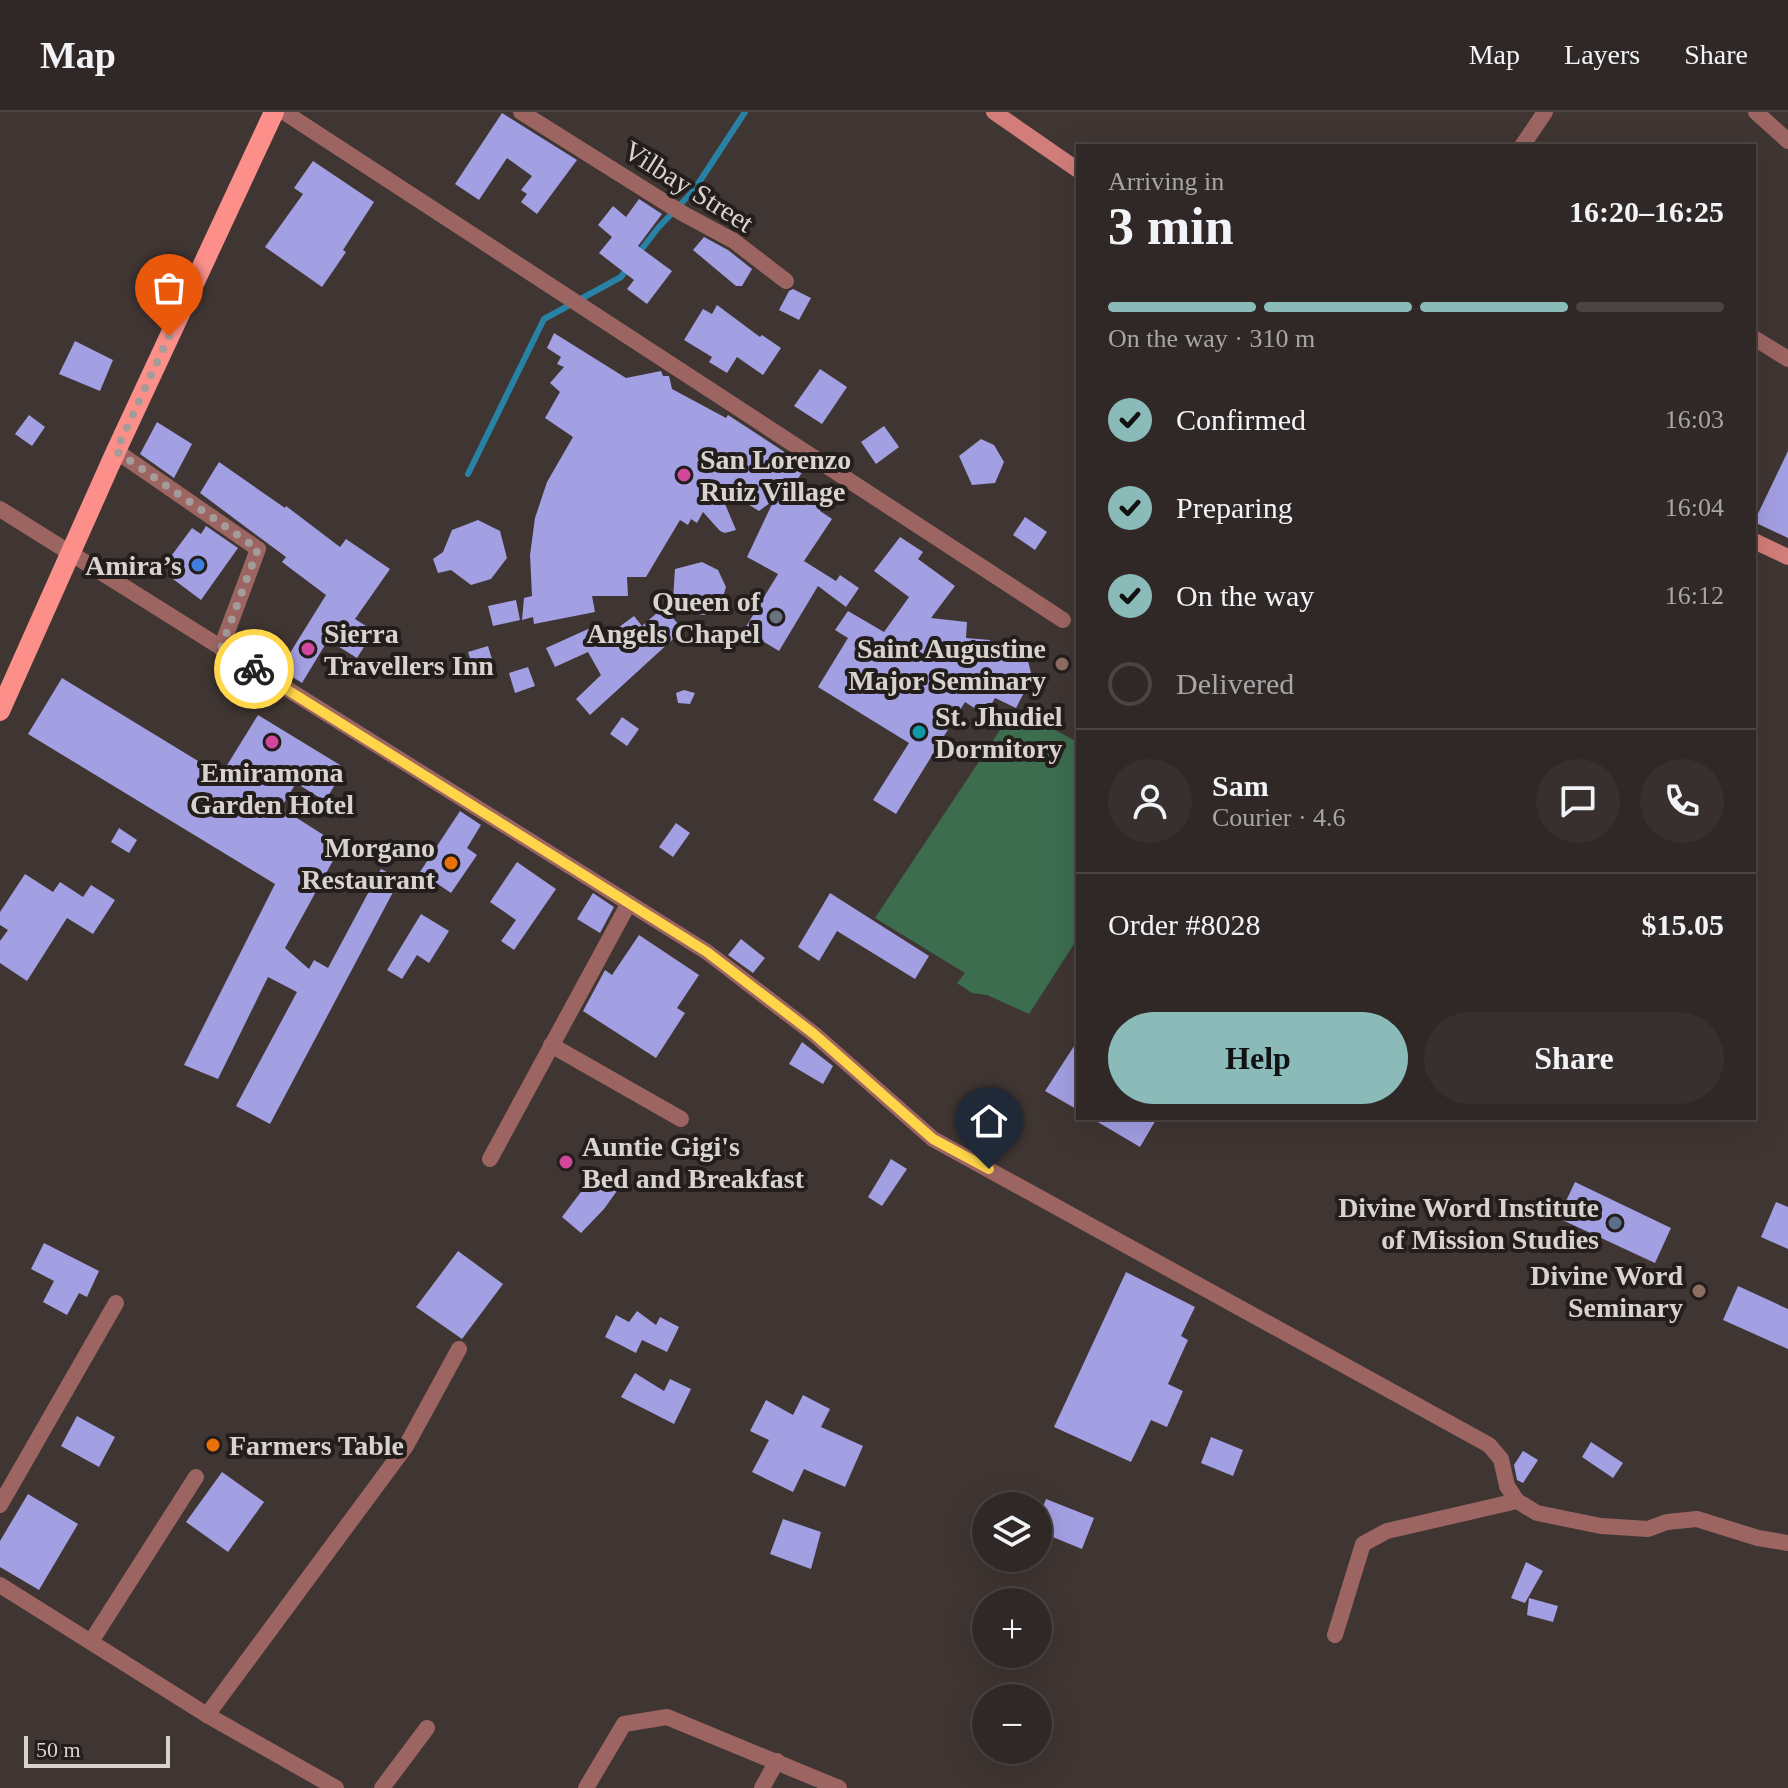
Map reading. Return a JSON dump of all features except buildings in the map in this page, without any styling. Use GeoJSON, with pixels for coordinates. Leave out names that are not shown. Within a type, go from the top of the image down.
{"type":"FeatureCollection","features":[{"type":"Feature","properties":{"kind":"main road"},"geometry":{"type":"LineString","coordinates":[[0,711],[116,451],[274,112]]}},
{"type":"Feature","properties":{"kind":"main road"},"geometry":{"type":"LineString","coordinates":[[994,112],[1076,169]]}},
{"type":"Feature","properties":{"kind":"main road"},"geometry":{"type":"LineString","coordinates":[[1756,542],[1788,557]]}},
{"type":"Feature","properties":{"kind":"street"},"geometry":{"type":"LineString","coordinates":[[284,112],[1063,620]]}},
{"type":"Feature","properties":{"kind":"street","name":"Vilbay Street"},"geometry":{"type":"LineString","coordinates":[[521,112],[682,213],[734,241],[786,281]]}},
{"type":"Feature","properties":{"kind":"street"},"geometry":{"type":"LineString","coordinates":[[1523,144],[1545,112]]}},
{"type":"Feature","properties":{"kind":"street"},"geometry":{"type":"LineString","coordinates":[[1756,112],[1788,141]]}},
{"type":"Feature","properties":{"kind":"street"},"geometry":{"type":"LineString","coordinates":[[1756,339],[1788,359]]}},
{"type":"Feature","properties":{"kind":"street"},"geometry":{"type":"LineString","coordinates":[[116,451],[258,549],[221,648]]}},
{"type":"Feature","properties":{"kind":"street"},"geometry":{"type":"LineString","coordinates":[[0,509],[707,952],[814,1034],[933,1139],[1489,1445],[1501,1459],[1507,1486],[1517,1501],[1537,1513],[1601,1526],[1648,1529],[1667,1522],[1697,1519],[1758,1538],[1788,1543]]}},
{"type":"Feature","properties":{"kind":"street"},"geometry":{"type":"LineString","coordinates":[[490,1159],[629,903]]}},
{"type":"Feature","properties":{"kind":"street"},"geometry":{"type":"LineString","coordinates":[[551,1045],[681,1119]]}},
{"type":"Feature","properties":{"kind":"street"},"geometry":{"type":"LineString","coordinates":[[0,1505],[116,1303]]}},
{"type":"Feature","properties":{"kind":"street"},"geometry":{"type":"LineString","coordinates":[[207,1715],[406,1446],[459,1349]]}},
{"type":"Feature","properties":{"kind":"street"},"geometry":{"type":"LineString","coordinates":[[92,1640],[196,1477]]}},
{"type":"Feature","properties":{"kind":"street"},"geometry":{"type":"LineString","coordinates":[[1335,1635],[1363,1544],[1387,1531],[1517,1501]]}},
{"type":"Feature","properties":{"kind":"street"},"geometry":{"type":"LineString","coordinates":[[0,1585],[207,1715],[336,1788]]}},
{"type":"Feature","properties":{"kind":"street"},"geometry":{"type":"LineString","coordinates":[[586,1788],[624,1724],[667,1717],[839,1788]]}},
{"type":"Feature","properties":{"kind":"street"},"geometry":{"type":"LineString","coordinates":[[382,1788],[427,1728]]}},
{"type":"Feature","properties":{"kind":"street"},"geometry":{"type":"LineString","coordinates":[[762,1788],[777,1761]]}},
{"type":"Feature","properties":{"kind":"green space"},"geometry":{"type":"Polygon","coordinates":[[[1014,709],[1076,741],[1076,941],[1029,1014],[987,995],[972,993],[957,983],[965,973],[875,918],[1014,709]]]}},
{"type":"Feature","properties":{"kind":"waterway"},"geometry":{"type":"LineString","coordinates":[[637,255],[694,190],[745,112]]}},
{"type":"Feature","properties":{"kind":"waterway"},"geometry":{"type":"LineString","coordinates":[[468,474],[544,319],[621,277],[628,267]]}},
{"type":"Feature","properties":{"kind":"way so far"},"geometry":{"type":"LineString","coordinates":[[169,336],[116,451],[258,549],[221,648],[254,669]]}},
{"type":"Feature","properties":{"kind":"place","name":"San Lorenzo Ruiz Village"},"geometry":{"type":"Point","coordinates":[684,475]}},
{"type":"Feature","properties":{"kind":"place","name":"Amira’s"},"geometry":{"type":"Point","coordinates":[198,565]}},
{"type":"Feature","properties":{"kind":"place","name":"Queen of Angels Chapel"},"geometry":{"type":"Point","coordinates":[776,617]}},
{"type":"Feature","properties":{"kind":"place","name":"Sierra Travellers Inn"},"geometry":{"type":"Point","coordinates":[308,649]}},
{"type":"Feature","properties":{"kind":"place","name":"Saint Augustine Major Seminary"},"geometry":{"type":"Point","coordinates":[1062,664]}},
{"type":"Feature","properties":{"kind":"place","name":"St. Jhudiel Dormitory"},"geometry":{"type":"Point","coordinates":[919,732]}},
{"type":"Feature","properties":{"kind":"place","name":"Emiramona Garden Hotel"},"geometry":{"type":"Point","coordinates":[272,742]}},
{"type":"Feature","properties":{"kind":"place","name":"Morgano Restaurant"},"geometry":{"type":"Point","coordinates":[451,863]}},
{"type":"Feature","properties":{"kind":"place","name":"Auntie Gigi's Bed and Breakfast"},"geometry":{"type":"Point","coordinates":[566,1162]}},
{"type":"Feature","properties":{"kind":"place","name":"Divine Word Institute of Mission Studies"},"geometry":{"type":"Point","coordinates":[1615,1223]}},
{"type":"Feature","properties":{"kind":"place","name":"Divine Word Seminary"},"geometry":{"type":"Point","coordinates":[1699,1291]}},
{"type":"Feature","properties":{"kind":"place","name":"Farmers Table"},"geometry":{"type":"Point","coordinates":[213,1445]}},
{"type":"Feature","properties":{"kind":"route"},"geometry":{"type":"LineString","coordinates":[[254,669],[707,952],[814,1034],[933,1139],[989,1169]]}}]}
